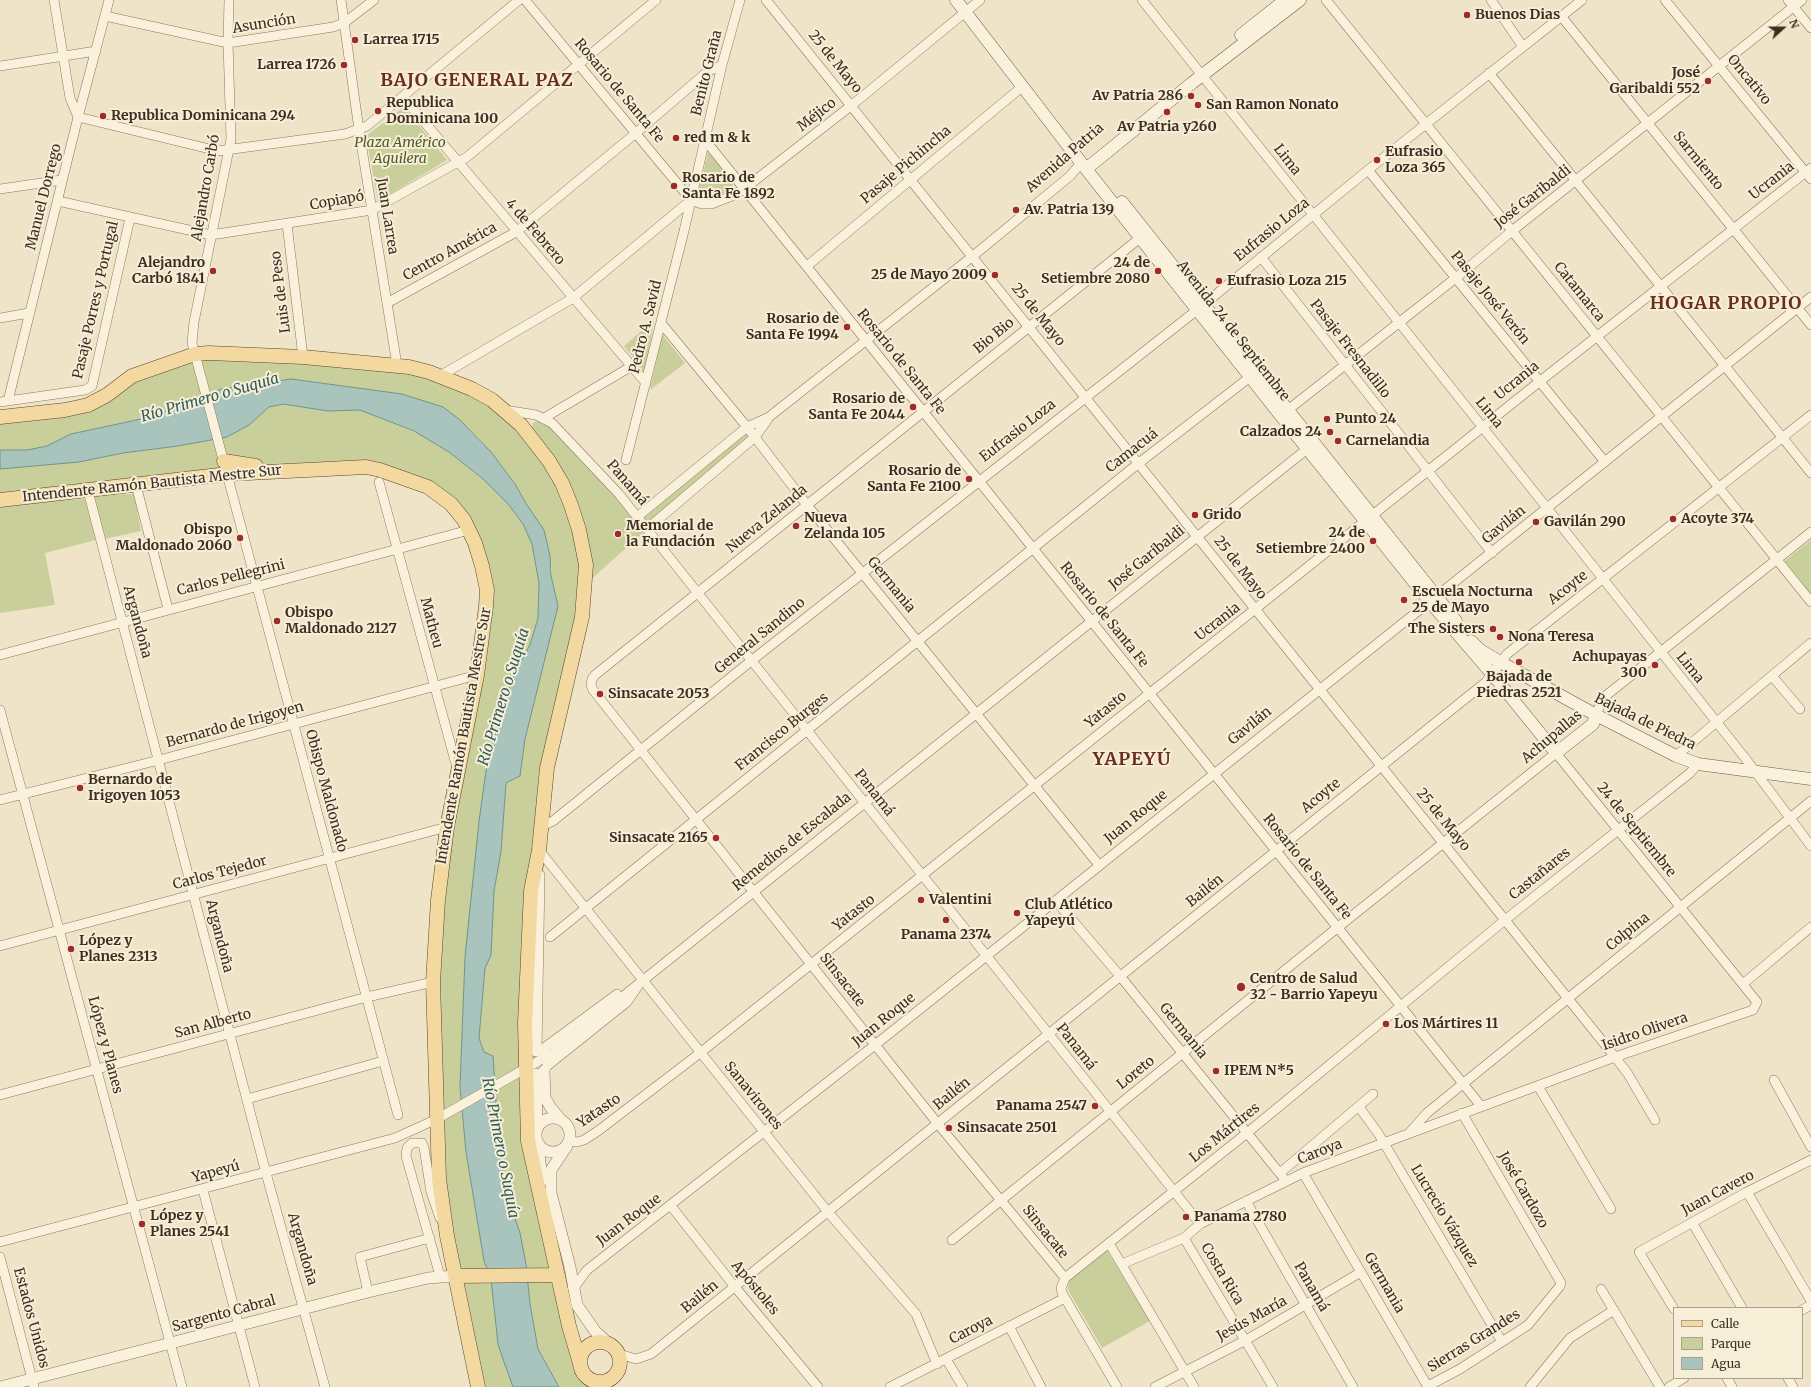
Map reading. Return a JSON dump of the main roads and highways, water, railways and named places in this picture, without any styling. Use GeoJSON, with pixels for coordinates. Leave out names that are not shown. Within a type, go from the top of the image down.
{"type":"FeatureCollection","features":[{"type":"Feature","properties":{"kind":"main road","name":"Avenida 24 de Septiembre"},"geometry":{"type":"LineString","coordinates":[[956,0],[1086,164],[1140,238],[1201,307],[1250,377],[1284,413]]}},
{"type":"Feature","properties":{"kind":"main road","name":"Avenida Patria"},"geometry":{"type":"LineString","coordinates":[[1086,164],[1200,72],[1285,0]]}},
{"type":"Feature","properties":{"kind":"main road","name":"Avenida Patria"},"geometry":{"type":"LineString","coordinates":[[1200,72],[1300,0]]}},
{"type":"Feature","properties":{"kind":"main road","name":"Avenida 24 de Septiembre"},"geometry":{"type":"LineString","coordinates":[[1086,164],[1100,174],[1284,413],[1493,675]]}},
{"type":"Feature","properties":{"kind":"main road"},"geometry":{"type":"LineString","coordinates":[[0,417],[65,410],[88,405],[107,395],[132,376],[195,354],[209,352],[303,357],[397,366],[420,370],[440,376],[472,389],[505,410],[521,425],[536,443],[562,483],[579,530],[586,565],[582,617],[547,768],[540,827],[539,850],[530,902],[525,1023],[532,1071],[528,1141],[558,1275],[588,1377],[599,1382],[612,1378],[619,1367],[618,1354],[609,1344],[596,1342],[590,1345],[581,1355],[588,1377]]}},
{"type":"Feature","properties":{"kind":"main road","name":"Intendente Ramón Bautista Mestre Sur"},"geometry":{"type":"LineString","coordinates":[[0,500],[136,485],[224,462],[282,470],[366,467],[380,470],[414,482],[440,494],[459,513],[469,530],[479,554],[486,590],[484,627],[477,674],[447,827],[438,900],[433,982],[439,1179],[447,1236],[478,1387]]}},
{"type":"Feature","properties":{"kind":"main road","name":"Avenida 24 de Septiembre"},"geometry":{"type":"LineString","coordinates":[[1433,599],[1474,645],[1500,662]]}},
{"type":"Feature","properties":{"kind":"main road","name":"Bajada de Piedra"},"geometry":{"type":"LineString","coordinates":[[1500,662],[1596,715],[1676,756],[1698,764],[1811,779]]}},
{"type":"Feature","properties":{"kind":"main road","name":"24 de Septiembre"},"geometry":{"type":"LineString","coordinates":[[1493,675],[1556,753]]}},
{"type":"Feature","properties":{"kind":"main road","name":"Achupallas"},"geometry":{"type":"LineString","coordinates":[[1556,753],[1593,724],[1596,715]]}},
{"type":"Feature","properties":{"kind":"main road"},"geometry":{"type":"LineString","coordinates":[[455,1276],[558,1275]]}},
{"type":"Feature","properties":{"kind":"water","name":"Río Primero o Suquía"},"geometry":{"type":"Polygon","coordinates":[[[291,379],[402,394],[443,407],[459,419],[491,452],[515,484],[544,530],[550,556],[551,576],[558,606],[525,739],[520,776],[506,783],[501,852],[494,891],[491,955],[485,968],[479,1038],[484,1052],[493,1056],[502,1165],[507,1194],[520,1233],[538,1349],[559,1387],[513,1387],[498,1344],[491,1279],[484,1261],[466,1152],[460,1087],[465,957],[479,821],[486,771],[508,692],[517,668],[530,645],[538,618],[539,583],[532,544],[523,524],[509,505],[482,478],[449,452],[414,431],[360,410],[328,411],[283,404],[269,407],[249,425],[227,437],[178,446],[123,453],[79,462],[0,469],[0,450],[27,450],[47,446],[71,434],[141,419],[194,403],[221,389],[291,379]]]}},
{"type":"Feature","properties":{"kind":"place","name":"Buenos Dias"},"geometry":{"type":"Point","coordinates":[1467,15]}},
{"type":"Feature","properties":{"kind":"place","name":"Larrea 1715"},"geometry":{"type":"Point","coordinates":[355,40]}},
{"type":"Feature","properties":{"kind":"place","name":"Larrea 1726"},"geometry":{"type":"Point","coordinates":[344,65]}},
{"type":"Feature","properties":{"kind":"place","name":"José Garibaldi 552"},"geometry":{"type":"Point","coordinates":[1708,81]}},
{"type":"Feature","properties":{"kind":"place","name":"Av Patria 286"},"geometry":{"type":"Point","coordinates":[1191,96]}},
{"type":"Feature","properties":{"kind":"place","name":"San Ramon Nonato"},"geometry":{"type":"Point","coordinates":[1198,105]}},
{"type":"Feature","properties":{"kind":"place","name":"Republica Dominicana 100"},"geometry":{"type":"Point","coordinates":[378,111]}},
{"type":"Feature","properties":{"kind":"place","name":"Av Patria y260"},"geometry":{"type":"Point","coordinates":[1167,112]}},
{"type":"Feature","properties":{"kind":"place","name":"Republica Dominicana 294"},"geometry":{"type":"Point","coordinates":[103,116]}},
{"type":"Feature","properties":{"kind":"place","name":"red m & k"},"geometry":{"type":"Point","coordinates":[676,138]}},
{"type":"Feature","properties":{"kind":"place","name":"Eufrasio Loza 365"},"geometry":{"type":"Point","coordinates":[1377,160]}},
{"type":"Feature","properties":{"kind":"place","name":"Rosario de Santa Fe 1892"},"geometry":{"type":"Point","coordinates":[674,186]}},
{"type":"Feature","properties":{"kind":"place","name":"Av. Patria 139"},"geometry":{"type":"Point","coordinates":[1016,210]}},
{"type":"Feature","properties":{"kind":"place","name":"Alejandro Carbó 1841"},"geometry":{"type":"Point","coordinates":[213,271]}},
{"type":"Feature","properties":{"kind":"place","name":"24 de Setiembre 2080"},"geometry":{"type":"Point","coordinates":[1158,271]}},
{"type":"Feature","properties":{"kind":"place","name":"25 de Mayo 2009"},"geometry":{"type":"Point","coordinates":[995,275]}},
{"type":"Feature","properties":{"kind":"place","name":"Eufrasio Loza 215"},"geometry":{"type":"Point","coordinates":[1219,281]}},
{"type":"Feature","properties":{"kind":"place","name":"Rosario de Santa Fe 1994"},"geometry":{"type":"Point","coordinates":[847,327]}},
{"type":"Feature","properties":{"kind":"place","name":"Rosario de Santa Fe 2044"},"geometry":{"type":"Point","coordinates":[913,407]}},
{"type":"Feature","properties":{"kind":"place","name":"Punto 24"},"geometry":{"type":"Point","coordinates":[1327,419]}},
{"type":"Feature","properties":{"kind":"place","name":"Calzados 24"},"geometry":{"type":"Point","coordinates":[1330,432]}},
{"type":"Feature","properties":{"kind":"place","name":"Carnelandia"},"geometry":{"type":"Point","coordinates":[1338,441]}},
{"type":"Feature","properties":{"kind":"place","name":"Rosario de Santa Fe 2100"},"geometry":{"type":"Point","coordinates":[969,479]}},
{"type":"Feature","properties":{"kind":"place","name":"Grido"},"geometry":{"type":"Point","coordinates":[1195,515]}},
{"type":"Feature","properties":{"kind":"place","name":"Acoyte 374"},"geometry":{"type":"Point","coordinates":[1673,519]}},
{"type":"Feature","properties":{"kind":"place","name":"Gavilán 290"},"geometry":{"type":"Point","coordinates":[1536,522]}},
{"type":"Feature","properties":{"kind":"place","name":"Nueva Zelanda 105"},"geometry":{"type":"Point","coordinates":[796,526]}},
{"type":"Feature","properties":{"kind":"place","name":"Memorial de la Fundación"},"geometry":{"type":"Point","coordinates":[618,534]}},
{"type":"Feature","properties":{"kind":"place","name":"Obispo Maldonado 2060"},"geometry":{"type":"Point","coordinates":[240,538]}},
{"type":"Feature","properties":{"kind":"place","name":"24 de Setiembre 2400"},"geometry":{"type":"Point","coordinates":[1373,541]}},
{"type":"Feature","properties":{"kind":"place","name":"Escuela Nocturna 25 de Mayo"},"geometry":{"type":"Point","coordinates":[1404,600]}},
{"type":"Feature","properties":{"kind":"place","name":"Obispo Maldonado 2127"},"geometry":{"type":"Point","coordinates":[277,621]}},
{"type":"Feature","properties":{"kind":"place","name":"The Sisters"},"geometry":{"type":"Point","coordinates":[1493,629]}},
{"type":"Feature","properties":{"kind":"place","name":"Nona Teresa"},"geometry":{"type":"Point","coordinates":[1500,637]}},
{"type":"Feature","properties":{"kind":"place","name":"Bajada de Piedras 2521"},"geometry":{"type":"Point","coordinates":[1519,662]}},
{"type":"Feature","properties":{"kind":"place","name":"Achupayas 300"},"geometry":{"type":"Point","coordinates":[1655,665]}},
{"type":"Feature","properties":{"kind":"place","name":"Sinsacate 2053"},"geometry":{"type":"Point","coordinates":[600,694]}},
{"type":"Feature","properties":{"kind":"place","name":"Bernardo de Irigoyen 1053"},"geometry":{"type":"Point","coordinates":[80,788]}},
{"type":"Feature","properties":{"kind":"place","name":"Sinsacate 2165"},"geometry":{"type":"Point","coordinates":[716,838]}},
{"type":"Feature","properties":{"kind":"place","name":"Valentini"},"geometry":{"type":"Point","coordinates":[921,900]}},
{"type":"Feature","properties":{"kind":"place","name":"Club Atlético Yapeyú"},"geometry":{"type":"Point","coordinates":[1017,913]}},
{"type":"Feature","properties":{"kind":"place","name":"Panama 2374"},"geometry":{"type":"Point","coordinates":[946,920]}},
{"type":"Feature","properties":{"kind":"place","name":"López y Planes 2313"},"geometry":{"type":"Point","coordinates":[71,949]}},
{"type":"Feature","properties":{"kind":"place","name":"Centro de Salud 32 - Barrio Yapeyu"},"geometry":{"type":"Point","coordinates":[1241,987]}},
{"type":"Feature","properties":{"kind":"place","name":"Los Mártires 11"},"geometry":{"type":"Point","coordinates":[1386,1024]}},
{"type":"Feature","properties":{"kind":"place","name":"IPEM N*5"},"geometry":{"type":"Point","coordinates":[1216,1071]}},
{"type":"Feature","properties":{"kind":"place","name":"Panama 2547"},"geometry":{"type":"Point","coordinates":[1095,1106]}},
{"type":"Feature","properties":{"kind":"place","name":"Sinsacate 2501"},"geometry":{"type":"Point","coordinates":[949,1128]}},
{"type":"Feature","properties":{"kind":"place","name":"Panama 2780"},"geometry":{"type":"Point","coordinates":[1186,1217]}},
{"type":"Feature","properties":{"kind":"place","name":"López y Planes 2541"},"geometry":{"type":"Point","coordinates":[142,1224]}},
{"type":"Feature","properties":{"kind":"district","name":"BAJO GENERAL PAZ"},"geometry":{"type":"Point","coordinates":[477,81]}},
{"type":"Feature","properties":{"kind":"district","name":"HOGAR PROPIO"},"geometry":{"type":"Point","coordinates":[1726,304]}},
{"type":"Feature","properties":{"kind":"district","name":"YAPEYÚ"},"geometry":{"type":"Point","coordinates":[1132,760]}},
{"type":"Feature","properties":{"kind":"park label","name":"Plaza Américo Aguilera"},"geometry":{"type":"Point","coordinates":[400,152]}}]}
